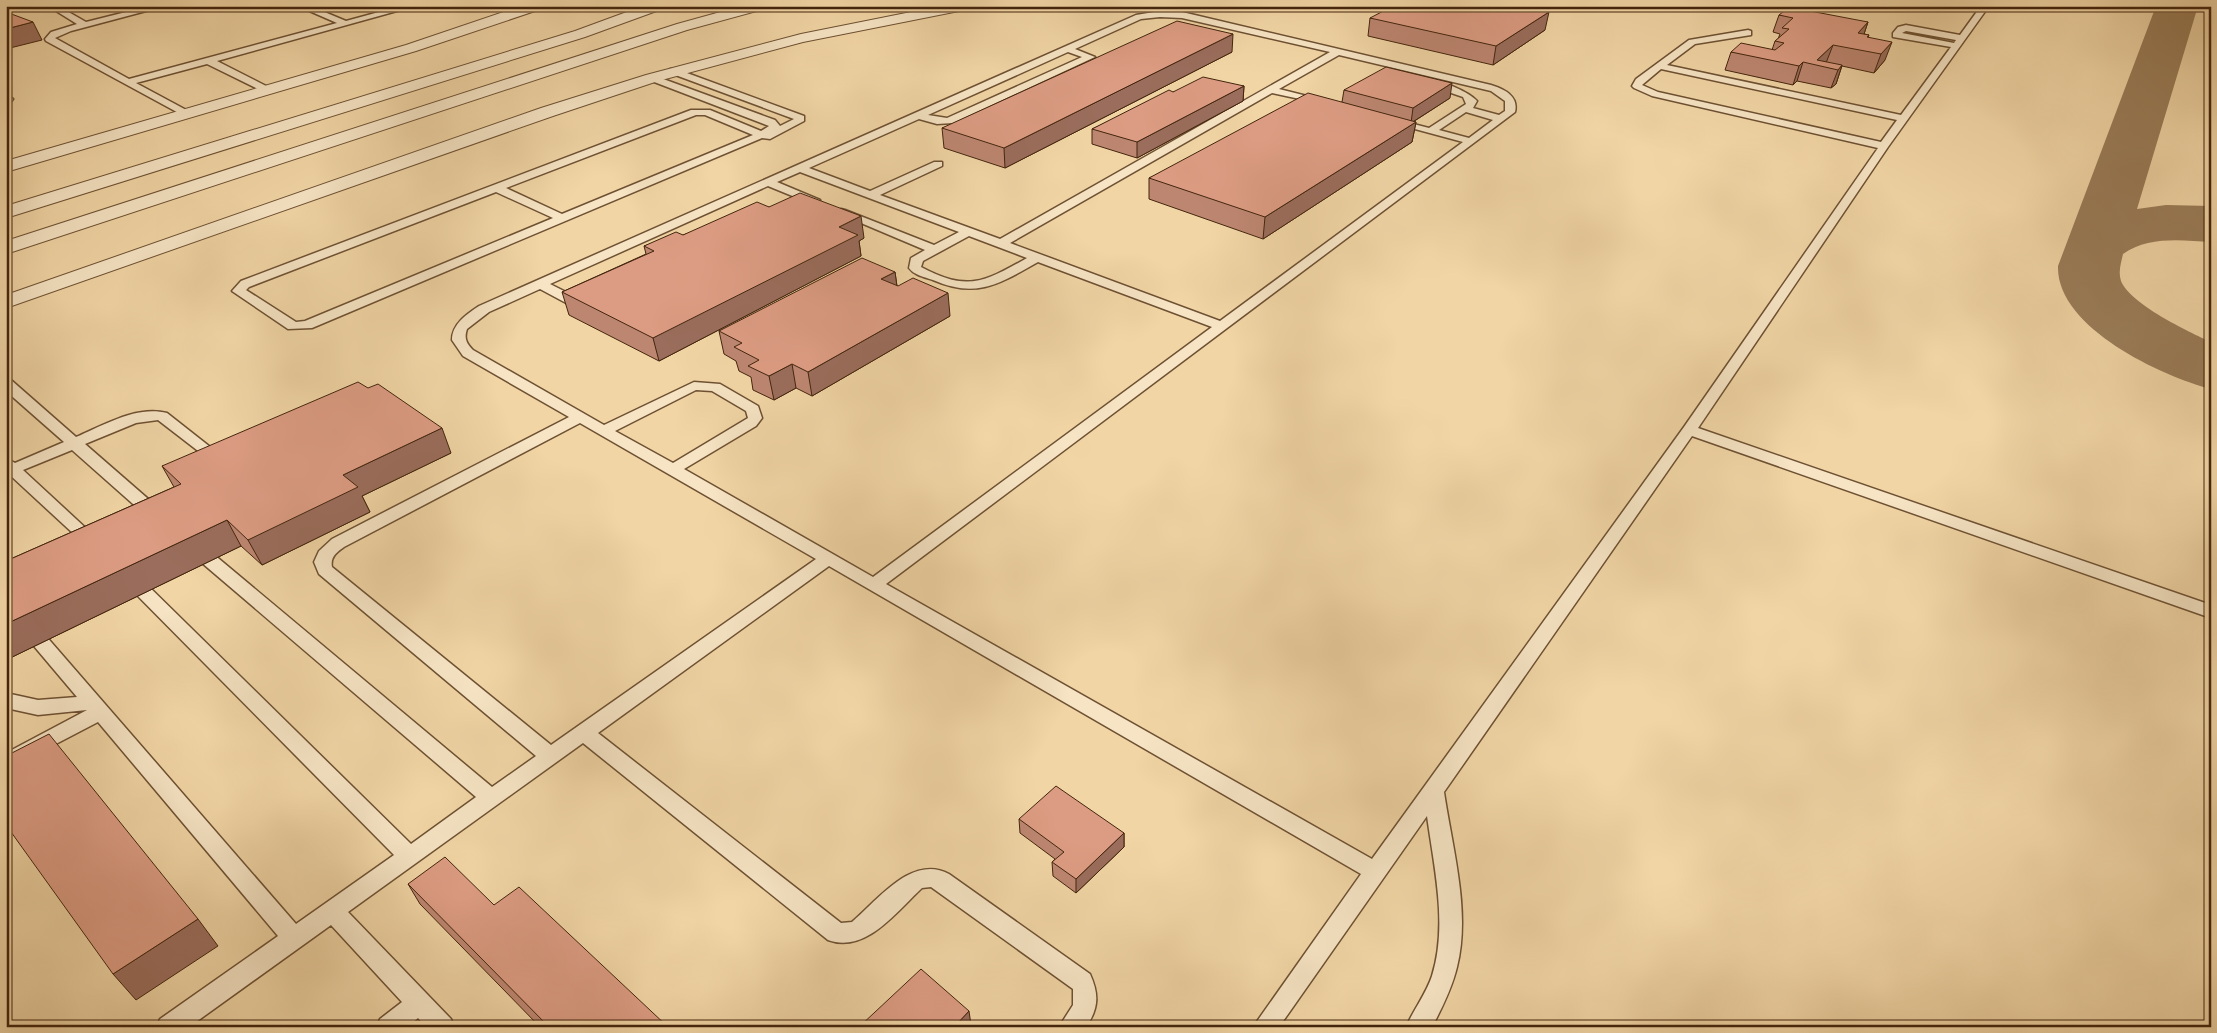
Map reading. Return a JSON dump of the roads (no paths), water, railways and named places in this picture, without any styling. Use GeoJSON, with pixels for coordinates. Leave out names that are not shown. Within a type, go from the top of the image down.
{"type":"FeatureCollection","features":[{"type":"Feature","properties":{"kind":"street"},"geometry":{"type":"LineString","coordinates":[[6,167],[411,48],[536,6]]}},
{"type":"Feature","properties":{"kind":"street"},"geometry":{"type":"LineString","coordinates":[[6,212],[580,34],[657,6]]}},
{"type":"Feature","properties":{"kind":"street"},"geometry":{"type":"LineString","coordinates":[[6,248],[682,27],[760,6]]}},
{"type":"Feature","properties":{"kind":"street"},"geometry":{"type":"LineString","coordinates":[[6,302],[538,115],[652,78],[809,36],[964,6]]}},
{"type":"Feature","properties":{"kind":"lane"},"geometry":{"type":"LineString","coordinates":[[52,6],[85,25]]}},
{"type":"Feature","properties":{"kind":"lane"},"geometry":{"type":"LineString","coordinates":[[161,6],[54,34],[49,41],[130,82],[186,114]]}},
{"type":"Feature","properties":{"kind":"lane"},"geometry":{"type":"LineString","coordinates":[[302,6],[347,24]]}},
{"type":"Feature","properties":{"kind":"lane"},"geometry":{"type":"LineString","coordinates":[[120,78],[384,6]]}},
{"type":"Feature","properties":{"kind":"lane"},"geometry":{"type":"LineString","coordinates":[[130,82],[411,6]]}},
{"type":"Feature","properties":{"kind":"lane"},"geometry":{"type":"LineString","coordinates":[[1265,1027],[1689,430],[1884,146],[1985,6]]}},
{"type":"Feature","properties":{"kind":"lane"},"geometry":{"type":"LineString","coordinates":[[874,585],[1510,112],[1512,107],[1507,96],[1488,87],[1441,75],[1171,14],[1139,17],[540,284],[474,315],[460,328],[458,342],[468,353],[1374,871]]}},
{"type":"Feature","properties":{"kind":"lane"},"geometry":{"type":"LineString","coordinates":[[1906,28],[1959,42],[1896,35],[1901,29],[1906,28]]}},
{"type":"Feature","properties":{"kind":"lane"},"geometry":{"type":"LineString","coordinates":[[1748,34],[1692,42],[1637,86],[1655,94],[1884,146]]}},
{"type":"Feature","properties":{"kind":"lane"},"geometry":{"type":"LineString","coordinates":[[918,115],[937,121],[949,121],[1090,57],[1067,49]]}},
{"type":"Feature","properties":{"kind":"lane"},"geometry":{"type":"LineString","coordinates":[[1002,243],[1339,51]]}},
{"type":"Feature","properties":{"kind":"lane"},"geometry":{"type":"LineString","coordinates":[[209,61],[268,90]]}},
{"type":"Feature","properties":{"kind":"lane"},"geometry":{"type":"LineString","coordinates":[[1660,66],[1905,119]]}},
{"type":"Feature","properties":{"kind":"lane"},"geometry":{"type":"LineString","coordinates":[[652,78],[776,125],[755,137],[563,219],[307,325],[293,326],[238,291],[245,284],[695,112],[706,112],[755,137],[764,138],[793,126],[799,121],[800,118],[673,72]]}},
{"type":"Feature","properties":{"kind":"lane"},"geometry":{"type":"LineString","coordinates":[[1431,131],[1466,109],[1472,103],[1469,97],[1431,83],[1441,75]]}},
{"type":"Feature","properties":{"kind":"lane"},"geometry":{"type":"LineString","coordinates":[[1272,90],[1328,104]]}},
{"type":"Feature","properties":{"kind":"lane"},"geometry":{"type":"LineString","coordinates":[[6,97],[8,99],[6,103]]}},
{"type":"Feature","properties":{"kind":"lane"},"geometry":{"type":"LineString","coordinates":[[1466,109],[1501,118]]}},
{"type":"Feature","properties":{"kind":"lane"},"geometry":{"type":"LineString","coordinates":[[1384,119],[1470,141]]}},
{"type":"Feature","properties":{"kind":"lane"},"geometry":{"type":"LineString","coordinates":[[871,195],[938,164]]}},
{"type":"Feature","properties":{"kind":"lane"},"geometry":{"type":"LineString","coordinates":[[798,168],[1221,326]]}},
{"type":"Feature","properties":{"kind":"lane"},"geometry":{"type":"LineString","coordinates":[[767,182],[935,250]]}},
{"type":"Feature","properties":{"kind":"lane"},"geometry":{"type":"LineString","coordinates":[[497,188],[563,219]]}},
{"type":"Feature","properties":{"kind":"lane"},"geometry":{"type":"LineString","coordinates":[[721,203],[738,210]]}},
{"type":"Feature","properties":{"kind":"lane"},"geometry":{"type":"LineString","coordinates":[[970,231],[915,261],[915,268],[958,286],[970,288],[989,284],[1037,257]]}},
{"type":"Feature","properties":{"kind":"lane"},"geometry":{"type":"LineString","coordinates":[[635,242],[652,250]]}},
{"type":"Feature","properties":{"kind":"lane"},"geometry":{"type":"LineString","coordinates":[[540,284],[573,301]]}},
{"type":"Feature","properties":{"kind":"lane"},"geometry":{"type":"LineString","coordinates":[[6,383],[175,531],[491,798]]}},
{"type":"Feature","properties":{"kind":"lane"},"geometry":{"type":"LineString","coordinates":[[604,430],[686,389],[702,385],[715,387],[753,409],[755,418],[751,423],[672,470]]}},
{"type":"Feature","properties":{"kind":"lane"},"geometry":{"type":"LineString","coordinates":[[220,461],[166,418],[157,415],[132,419],[74,444],[9,468],[112,560],[409,856]]}},
{"type":"Feature","properties":{"kind":"lane"},"geometry":{"type":"LineString","coordinates":[[550,756],[325,570],[322,560],[338,544],[580,417]]}},
{"type":"Feature","properties":{"kind":"lane"},"geometry":{"type":"LineString","coordinates":[[1689,430],[2211,612]]}},
{"type":"Feature","properties":{"kind":"lane"},"geometry":{"type":"LineString","coordinates":[[169,1027],[828,559]]}},
{"type":"Feature","properties":{"kind":"lane"},"geometry":{"type":"LineString","coordinates":[[6,601],[294,938]]}},
{"type":"Feature","properties":{"kind":"lane"},"geometry":{"type":"LineString","coordinates":[[6,700],[27,706],[97,706]]}},
{"type":"Feature","properties":{"kind":"lane"},"geometry":{"type":"LineString","coordinates":[[6,762],[97,706]]}},
{"type":"Feature","properties":{"kind":"lane"},"geometry":{"type":"LineString","coordinates":[[583,732],[836,932],[848,934],[860,930],[917,878],[934,877],[941,881],[1082,982],[1086,991],[1087,1001],[1083,1012],[1070,1027]]}},
{"type":"Feature","properties":{"kind":"lane"},"geometry":{"type":"LineString","coordinates":[[1418,1027],[1440,984],[1448,958],[1450,929],[1433,789]]}},
{"type":"Feature","properties":{"kind":"lane"},"geometry":{"type":"LineString","coordinates":[[332,911],[442,1027]]}},
{"type":"Feature","properties":{"kind":"lane"},"geometry":{"type":"LineString","coordinates":[[389,1027],[419,1002]]}}]}
